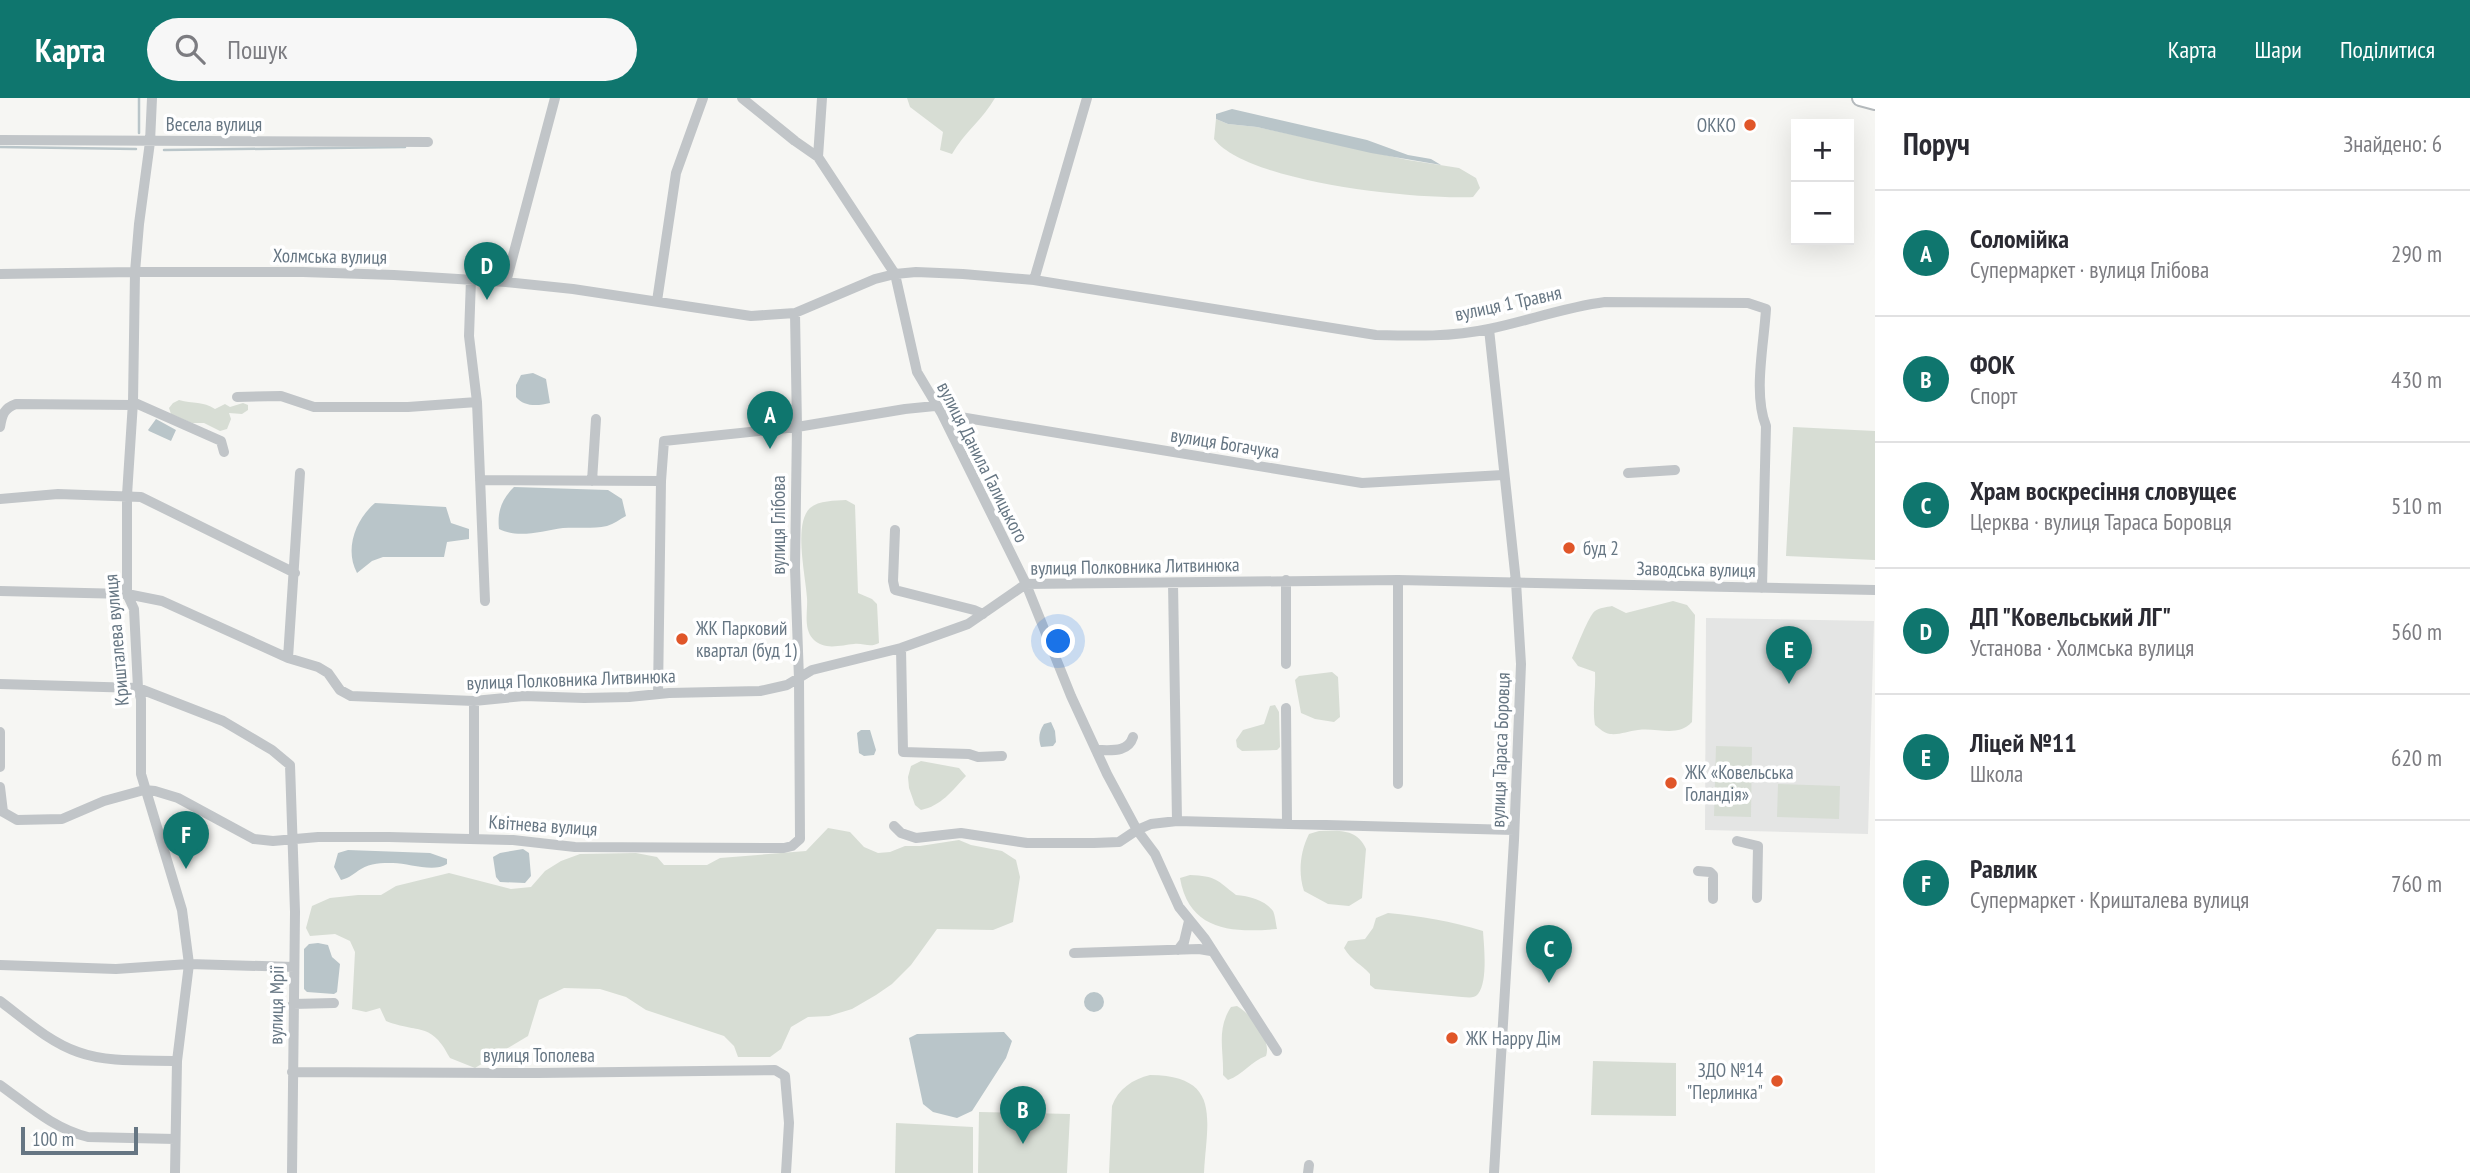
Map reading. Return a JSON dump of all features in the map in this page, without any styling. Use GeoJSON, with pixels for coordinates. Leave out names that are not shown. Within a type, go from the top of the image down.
{"type":"FeatureCollection","features":[{"type":"Feature","properties":{"kind":"main road"},"geometry":{"type":"LineString","coordinates":[[1860,98],[1875,102]]}},
{"type":"Feature","properties":{"kind":"street","name":"Кришталева вулиця"},"geometry":{"type":"LineString","coordinates":[[152,98],[150,142],[135,272],[133,403],[127,495],[127,594],[134,608],[138,688],[141,699],[140,760],[144,790],[164,845],[182,910],[189,964],[177,1061],[175,1173]]}},
{"type":"Feature","properties":{"kind":"street"},"geometry":{"type":"LineString","coordinates":[[506,282],[555,98]]}},
{"type":"Feature","properties":{"kind":"street"},"geometry":{"type":"LineString","coordinates":[[657,301],[676,173],[703,98]]}},
{"type":"Feature","properties":{"kind":"street"},"geometry":{"type":"LineString","coordinates":[[742,98],[818,157]]}},
{"type":"Feature","properties":{"kind":"street"},"geometry":{"type":"LineString","coordinates":[[818,157],[822,98]]}},
{"type":"Feature","properties":{"kind":"street"},"geometry":{"type":"LineString","coordinates":[[1034,280],[1087,98]]}},
{"type":"Feature","properties":{"kind":"street","name":"Весела вулиця"},"geometry":{"type":"LineString","coordinates":[[0,141],[428,142]]}},
{"type":"Feature","properties":{"kind":"street","name":"вулиця Данила Галицького"},"geometry":{"type":"LineString","coordinates":[[818,157],[895,274],[917,372],[1026,584],[1096,750],[1138,830],[1155,854],[1179,907],[1205,939],[1277,1051]]}},
{"type":"Feature","properties":{"kind":"street","name":"Холмська вулиця"},"geometry":{"type":"LineString","coordinates":[[0,274],[303,272],[471,279],[657,301],[751,316],[795,313],[875,279],[895,274]]}},
{"type":"Feature","properties":{"kind":"street","name":"вулиця 1 Травня"},"geometry":{"type":"LineString","coordinates":[[895,274],[963,274],[1034,280],[1376,335],[1441,335],[1489,329],[1584,304],[1605,302],[1748,303],[1766,309],[1760,390],[1760,412],[1766,426],[1762,588]]}},
{"type":"Feature","properties":{"kind":"street"},"geometry":{"type":"LineString","coordinates":[[471,279],[469,337],[477,402],[485,601]]}},
{"type":"Feature","properties":{"kind":"street","name":"вулиця Глібова"},"geometry":{"type":"LineString","coordinates":[[792,846],[800,839],[795,568],[795,313]]}},
{"type":"Feature","properties":{"kind":"street","name":"вулиця Тараса Боровця"},"geometry":{"type":"LineString","coordinates":[[1489,329],[1516,582],[1521,664],[1494,1173]]}},
{"type":"Feature","properties":{"kind":"street"},"geometry":{"type":"LineString","coordinates":[[237,397],[281,396],[314,407],[408,407],[477,402]]}},
{"type":"Feature","properties":{"kind":"street"},"geometry":{"type":"LineString","coordinates":[[0,427],[2,415],[8,406],[16,404],[133,403],[221,441],[224,452]]}},
{"type":"Feature","properties":{"kind":"street"},"geometry":{"type":"LineString","coordinates":[[658,694],[664,441],[797,428],[905,409],[938,410]]}},
{"type":"Feature","properties":{"kind":"street","name":"вулиця Богачука"},"geometry":{"type":"LineString","coordinates":[[938,410],[1363,483],[1503,475]]}},
{"type":"Feature","properties":{"kind":"street"},"geometry":{"type":"LineString","coordinates":[[592,481],[596,419]]}},
{"type":"Feature","properties":{"kind":"street"},"geometry":{"type":"LineString","coordinates":[[1628,473],[1675,470]]}},
{"type":"Feature","properties":{"kind":"street"},"geometry":{"type":"LineString","coordinates":[[288,658],[300,473]]}},
{"type":"Feature","properties":{"kind":"street"},"geometry":{"type":"LineString","coordinates":[[480,480],[661,481]]}},
{"type":"Feature","properties":{"kind":"street"},"geometry":{"type":"LineString","coordinates":[[0,499],[58,494],[141,497],[295,573]]}},
{"type":"Feature","properties":{"kind":"street"},"geometry":{"type":"LineString","coordinates":[[895,530],[895,590],[983,614]]}},
{"type":"Feature","properties":{"kind":"street"},"geometry":{"type":"LineString","coordinates":[[1286,580],[1286,664]]}},
{"type":"Feature","properties":{"kind":"street","name":"вулиця Полковника Литвинюка"},"geometry":{"type":"LineString","coordinates":[[0,591],[127,594],[162,601],[288,658],[318,667],[328,673],[340,690],[351,696],[474,701],[524,696],[584,698],[760,691],[787,685],[812,670],[901,648],[968,624],[1026,584],[1286,580],[1516,582]]}},
{"type":"Feature","properties":{"kind":"street"},"geometry":{"type":"LineString","coordinates":[[1398,580],[1398,784]]}},
{"type":"Feature","properties":{"kind":"street","name":"Заводська вулиця"},"geometry":{"type":"LineString","coordinates":[[1516,582],[1875,590]]}},
{"type":"Feature","properties":{"kind":"street"},"geometry":{"type":"LineString","coordinates":[[1173,583],[1177,821]]}},
{"type":"Feature","properties":{"kind":"street"},"geometry":{"type":"LineString","coordinates":[[901,648],[903,752],[1002,756]]}},
{"type":"Feature","properties":{"kind":"street"},"geometry":{"type":"LineString","coordinates":[[0,684],[138,688]]}},
{"type":"Feature","properties":{"kind":"street","name":"вулиця Мрії"},"geometry":{"type":"LineString","coordinates":[[138,688],[223,721],[272,750],[290,765],[294,967],[292,1173]]}},
{"type":"Feature","properties":{"kind":"street"},"geometry":{"type":"LineString","coordinates":[[474,701],[474,838]]}},
{"type":"Feature","properties":{"kind":"street"},"geometry":{"type":"LineString","coordinates":[[1286,708],[1286,822]]}},
{"type":"Feature","properties":{"kind":"street"},"geometry":{"type":"LineString","coordinates":[[0,732],[0,767]]}},
{"type":"Feature","properties":{"kind":"street"},"geometry":{"type":"LineString","coordinates":[[1096,750],[1126,749],[1133,737]]}},
{"type":"Feature","properties":{"kind":"street"},"geometry":{"type":"LineString","coordinates":[[0,787],[3,812],[17,820],[62,819],[104,801],[144,790]]}},
{"type":"Feature","properties":{"kind":"street","name":"Квітнева вулиця"},"geometry":{"type":"LineString","coordinates":[[144,790],[178,799],[254,839],[273,841],[292,838],[474,838],[575,847],[792,846]]}},
{"type":"Feature","properties":{"kind":"street"},"geometry":{"type":"LineString","coordinates":[[894,826],[901,833],[916,838],[961,833],[1027,843],[1119,842],[1151,824],[1177,821],[1514,830]]}},
{"type":"Feature","properties":{"kind":"street"},"geometry":{"type":"LineString","coordinates":[[1737,841],[1758,846],[1757,898]]}},
{"type":"Feature","properties":{"kind":"street"},"geometry":{"type":"LineString","coordinates":[[1698,871],[1710,872],[1713,875],[1713,899]]}},
{"type":"Feature","properties":{"kind":"street"},"geometry":{"type":"LineString","coordinates":[[1178,950],[1184,942],[1189,921]]}},
{"type":"Feature","properties":{"kind":"street"},"geometry":{"type":"LineString","coordinates":[[1074,953],[1212,951]]}},
{"type":"Feature","properties":{"kind":"street"},"geometry":{"type":"LineString","coordinates":[[0,965],[116,969],[189,964],[294,967]]}},
{"type":"Feature","properties":{"kind":"street"},"geometry":{"type":"LineString","coordinates":[[0,1001],[46,1035],[80,1053],[100,1057],[177,1061]]}},
{"type":"Feature","properties":{"kind":"street"},"geometry":{"type":"LineString","coordinates":[[293,1003],[334,1003]]}},
{"type":"Feature","properties":{"kind":"street","name":"вулиця Тополева"},"geometry":{"type":"LineString","coordinates":[[292,1072],[775,1070],[785,1076],[789,1123],[786,1173]]}},
{"type":"Feature","properties":{"kind":"street"},"geometry":{"type":"LineString","coordinates":[[0,1085],[56,1125],[75,1134],[88,1137],[175,1139]]}},
{"type":"Feature","properties":{"kind":"shaded area"},"geometry":{"type":"Polygon","coordinates":[[[907,98],[995,98],[952,154],[940,150],[943,132],[910,107],[907,98]]]}},
{"type":"Feature","properties":{"kind":"shaded area"},"geometry":{"type":"Polygon","coordinates":[[[1232,109],[1367,140],[1408,155],[1431,159],[1441,165],[1371,153],[1257,127],[1228,124],[1216,119],[1216,114],[1232,109]]]}},
{"type":"Feature","properties":{"kind":"shaded area"},"geometry":{"type":"Polygon","coordinates":[[[1216,119],[1228,124],[1257,127],[1408,160],[1459,168],[1476,178],[1480,188],[1473,197],[1447,197],[1376,192],[1296,177],[1261,167],[1233,154],[1214,139],[1216,119]]]}},
{"type":"Feature","properties":{"kind":"shaded area"},"geometry":{"type":"Polygon","coordinates":[[[533,373],[546,379],[550,403],[532,405],[523,403],[516,397],[516,385],[521,375],[533,373]]]}},
{"type":"Feature","properties":{"kind":"shaded area"},"geometry":{"type":"Polygon","coordinates":[[[179,400],[215,409],[225,404],[230,407],[243,403],[248,405],[248,410],[242,414],[229,413],[231,419],[227,429],[220,431],[204,423],[192,423],[171,414],[169,408],[179,400]]]}},
{"type":"Feature","properties":{"kind":"shaded area"},"geometry":{"type":"Polygon","coordinates":[[[156,419],[176,430],[171,441],[148,430],[156,419]]]}},
{"type":"Feature","properties":{"kind":"shaded area"},"geometry":{"type":"Polygon","coordinates":[[[1793,427],[1875,431],[1875,560],[1786,556],[1793,427]]]}},
{"type":"Feature","properties":{"kind":"shaded area"},"geometry":{"type":"Polygon","coordinates":[[[514,487],[608,490],[622,499],[626,516],[601,527],[563,528],[522,534],[507,532],[499,529],[500,511],[503,501],[514,487]]]}},
{"type":"Feature","properties":{"kind":"shaded area"},"geometry":{"type":"Polygon","coordinates":[[[846,500],[855,505],[858,593],[877,604],[879,643],[873,645],[822,645],[810,635],[807,625],[801,538],[805,516],[810,508],[818,504],[846,500]]]}},
{"type":"Feature","properties":{"kind":"shaded area"},"geometry":{"type":"Polygon","coordinates":[[[375,503],[446,507],[451,523],[469,529],[469,539],[447,542],[444,557],[383,557],[372,561],[357,573],[352,554],[354,535],[362,517],[375,503]]]}},
{"type":"Feature","properties":{"kind":"shaded area"},"geometry":{"type":"Polygon","coordinates":[[[1673,601],[1687,605],[1695,615],[1692,722],[1673,731],[1645,729],[1614,734],[1604,732],[1595,725],[1595,672],[1578,666],[1572,658],[1589,619],[1595,611],[1605,607],[1612,606],[1626,613],[1673,601]]]}},
{"type":"Feature","properties":{"kind":"shaded area"},"geometry":{"type":"Polygon","coordinates":[[[1706,618],[1874,621],[1868,834],[1705,830],[1706,618]]]}},
{"type":"Feature","properties":{"kind":"shaded area"},"geometry":{"type":"Polygon","coordinates":[[[1332,672],[1338,677],[1340,717],[1334,722],[1315,719],[1301,713],[1295,680],[1299,676],[1332,672]]]}},
{"type":"Feature","properties":{"kind":"shaded area"},"geometry":{"type":"Polygon","coordinates":[[[1275,705],[1279,712],[1280,747],[1277,750],[1242,751],[1237,747],[1236,740],[1243,730],[1264,724],[1270,706],[1275,705]]]}},
{"type":"Feature","properties":{"kind":"shaded area"},"geometry":{"type":"Polygon","coordinates":[[[1051,722],[1056,742],[1053,746],[1041,747],[1041,730],[1044,724],[1051,722]]]}},
{"type":"Feature","properties":{"kind":"shaded area"},"geometry":{"type":"Polygon","coordinates":[[[870,730],[876,750],[874,755],[864,756],[859,753],[857,733],[870,730]]]}},
{"type":"Feature","properties":{"kind":"shaded area"},"geometry":{"type":"Polygon","coordinates":[[[1716,746],[1752,747],[1751,817],[1714,816],[1716,746]]]}},
{"type":"Feature","properties":{"kind":"shaded area"},"geometry":{"type":"Polygon","coordinates":[[[921,761],[959,768],[966,776],[940,801],[921,810],[915,805],[908,777],[911,766],[921,761]]]}},
{"type":"Feature","properties":{"kind":"shaded area"},"geometry":{"type":"Polygon","coordinates":[[[1778,784],[1840,786],[1839,819],[1777,817],[1778,784]]]}},
{"type":"Feature","properties":{"kind":"shaded area"},"geometry":{"type":"Polygon","coordinates":[[[828,828],[850,832],[864,847],[878,853],[905,846],[959,840],[1002,851],[1016,860],[1020,877],[1013,922],[993,930],[937,929],[911,965],[892,984],[852,1009],[829,1016],[808,1017],[791,1027],[781,1049],[770,1057],[738,1057],[734,1046],[724,1036],[646,1010],[626,997],[600,989],[564,988],[539,1000],[528,1036],[475,1068],[450,1058],[437,1038],[430,1033],[386,1021],[380,1008],[366,1012],[352,1009],[355,952],[350,941],[335,934],[310,936],[306,928],[312,906],[330,898],[381,895],[396,886],[449,873],[511,889],[531,887],[545,871],[580,854],[636,853],[657,857],[664,865],[707,865],[720,858],[806,851],[828,828]]]}},
{"type":"Feature","properties":{"kind":"shaded area"},"geometry":{"type":"Polygon","coordinates":[[[1319,831],[1352,834],[1358,837],[1366,849],[1362,898],[1349,906],[1328,904],[1304,891],[1301,862],[1304,848],[1309,834],[1319,831]]]}},
{"type":"Feature","properties":{"kind":"shaded area"},"geometry":{"type":"Polygon","coordinates":[[[523,849],[529,853],[531,876],[525,883],[500,882],[496,877],[493,857],[523,849]]]}},
{"type":"Feature","properties":{"kind":"shaded area"},"geometry":{"type":"Polygon","coordinates":[[[348,850],[430,853],[447,859],[447,864],[428,868],[399,863],[376,864],[341,880],[334,867],[338,853],[348,850]]]}},
{"type":"Feature","properties":{"kind":"shaded area"},"geometry":{"type":"Polygon","coordinates":[[[1190,875],[1211,878],[1236,895],[1266,904],[1273,911],[1277,929],[1229,929],[1203,918],[1185,896],[1180,878],[1190,875]]]}},
{"type":"Feature","properties":{"kind":"shaded area"},"geometry":{"type":"Polygon","coordinates":[[[1388,913],[1436,919],[1483,931],[1484,973],[1478,994],[1462,997],[1375,989],[1370,985],[1370,974],[1344,948],[1348,941],[1365,939],[1376,918],[1388,913]]]}},
{"type":"Feature","properties":{"kind":"shaded area"},"geometry":{"type":"Polygon","coordinates":[[[309,944],[328,945],[332,957],[340,964],[337,992],[334,994],[307,992],[304,989],[304,949],[309,944]]]}},
{"type":"Feature","properties":{"kind":"shaded area"},"geometry":{"type":"Polygon","coordinates":[[[1094,992],[1101,995],[1104,1002],[1101,1009],[1094,1012],[1087,1009],[1084,1002],[1087,995],[1094,992]]]}},
{"type":"Feature","properties":{"kind":"shaded area"},"geometry":{"type":"Polygon","coordinates":[[[1237,1006],[1259,1028],[1267,1050],[1266,1056],[1228,1080],[1223,1075],[1222,1032],[1226,1015],[1231,1007],[1237,1006]]]}},
{"type":"Feature","properties":{"kind":"shaded area"},"geometry":{"type":"Polygon","coordinates":[[[1004,1032],[1012,1041],[1006,1058],[972,1111],[957,1118],[933,1112],[923,1104],[909,1038],[917,1034],[1004,1032]]]}},
{"type":"Feature","properties":{"kind":"shaded area"},"geometry":{"type":"Polygon","coordinates":[[[1593,1061],[1676,1063],[1676,1116],[1591,1115],[1593,1061]]]}},
{"type":"Feature","properties":{"kind":"shaded area"},"geometry":{"type":"Polygon","coordinates":[[[1150,1075],[1173,1077],[1189,1083],[1200,1092],[1207,1119],[1204,1173],[1109,1173],[1112,1106],[1127,1086],[1150,1075]]]}},
{"type":"Feature","properties":{"kind":"shaded area"},"geometry":{"type":"Polygon","coordinates":[[[979,1112],[1070,1114],[1067,1173],[978,1173],[979,1112]]]}},
{"type":"Feature","properties":{"kind":"shaded area"},"geometry":{"type":"Polygon","coordinates":[[[896,1123],[973,1127],[973,1173],[895,1173],[896,1123]]]}},
{"type":"Feature","properties":{"kind":"waterway"},"geometry":{"type":"LineString","coordinates":[[139,98],[139,133]]}},
{"type":"Feature","properties":{"kind":"waterway"},"geometry":{"type":"LineString","coordinates":[[0,147],[136,149]]}},
{"type":"Feature","properties":{"kind":"waterway"},"geometry":{"type":"LineString","coordinates":[[164,150],[405,147]]}},
{"type":"Feature","properties":{"kind":"place","name":"ОККО"},"geometry":{"type":"Point","coordinates":[1750,125]}},
{"type":"Feature","properties":{"kind":"place","name":"ДП \"Ковельський ЛГ\""},"geometry":{"type":"Point","coordinates":[487,300]}},
{"type":"Feature","properties":{"kind":"place","name":"Соломійка"},"geometry":{"type":"Point","coordinates":[770,449]}},
{"type":"Feature","properties":{"kind":"place","name":"буд 2"},"geometry":{"type":"Point","coordinates":[1569,548]}},
{"type":"Feature","properties":{"kind":"place","name":"ЖК Парковий квартал (буд 1)"},"geometry":{"type":"Point","coordinates":[682,639]}},
{"type":"Feature","properties":{"kind":"place","name":"Ліцей №11"},"geometry":{"type":"Point","coordinates":[1789,684]}},
{"type":"Feature","properties":{"kind":"place","name":"ЖК «Ковельська Голандія»"},"geometry":{"type":"Point","coordinates":[1671,783]}},
{"type":"Feature","properties":{"kind":"place","name":"Равлик"},"geometry":{"type":"Point","coordinates":[186,869]}},
{"type":"Feature","properties":{"kind":"place","name":"Храм воскресіння словущеє"},"geometry":{"type":"Point","coordinates":[1549,983]}},
{"type":"Feature","properties":{"kind":"place","name":"ЖК Happy Дім"},"geometry":{"type":"Point","coordinates":[1452,1038]}},
{"type":"Feature","properties":{"kind":"place","name":"ЗДО №14 \"Перлинка\""},"geometry":{"type":"Point","coordinates":[1777,1081]}},
{"type":"Feature","properties":{"kind":"place","name":"ФОК"},"geometry":{"type":"Point","coordinates":[1023,1144]}}]}
